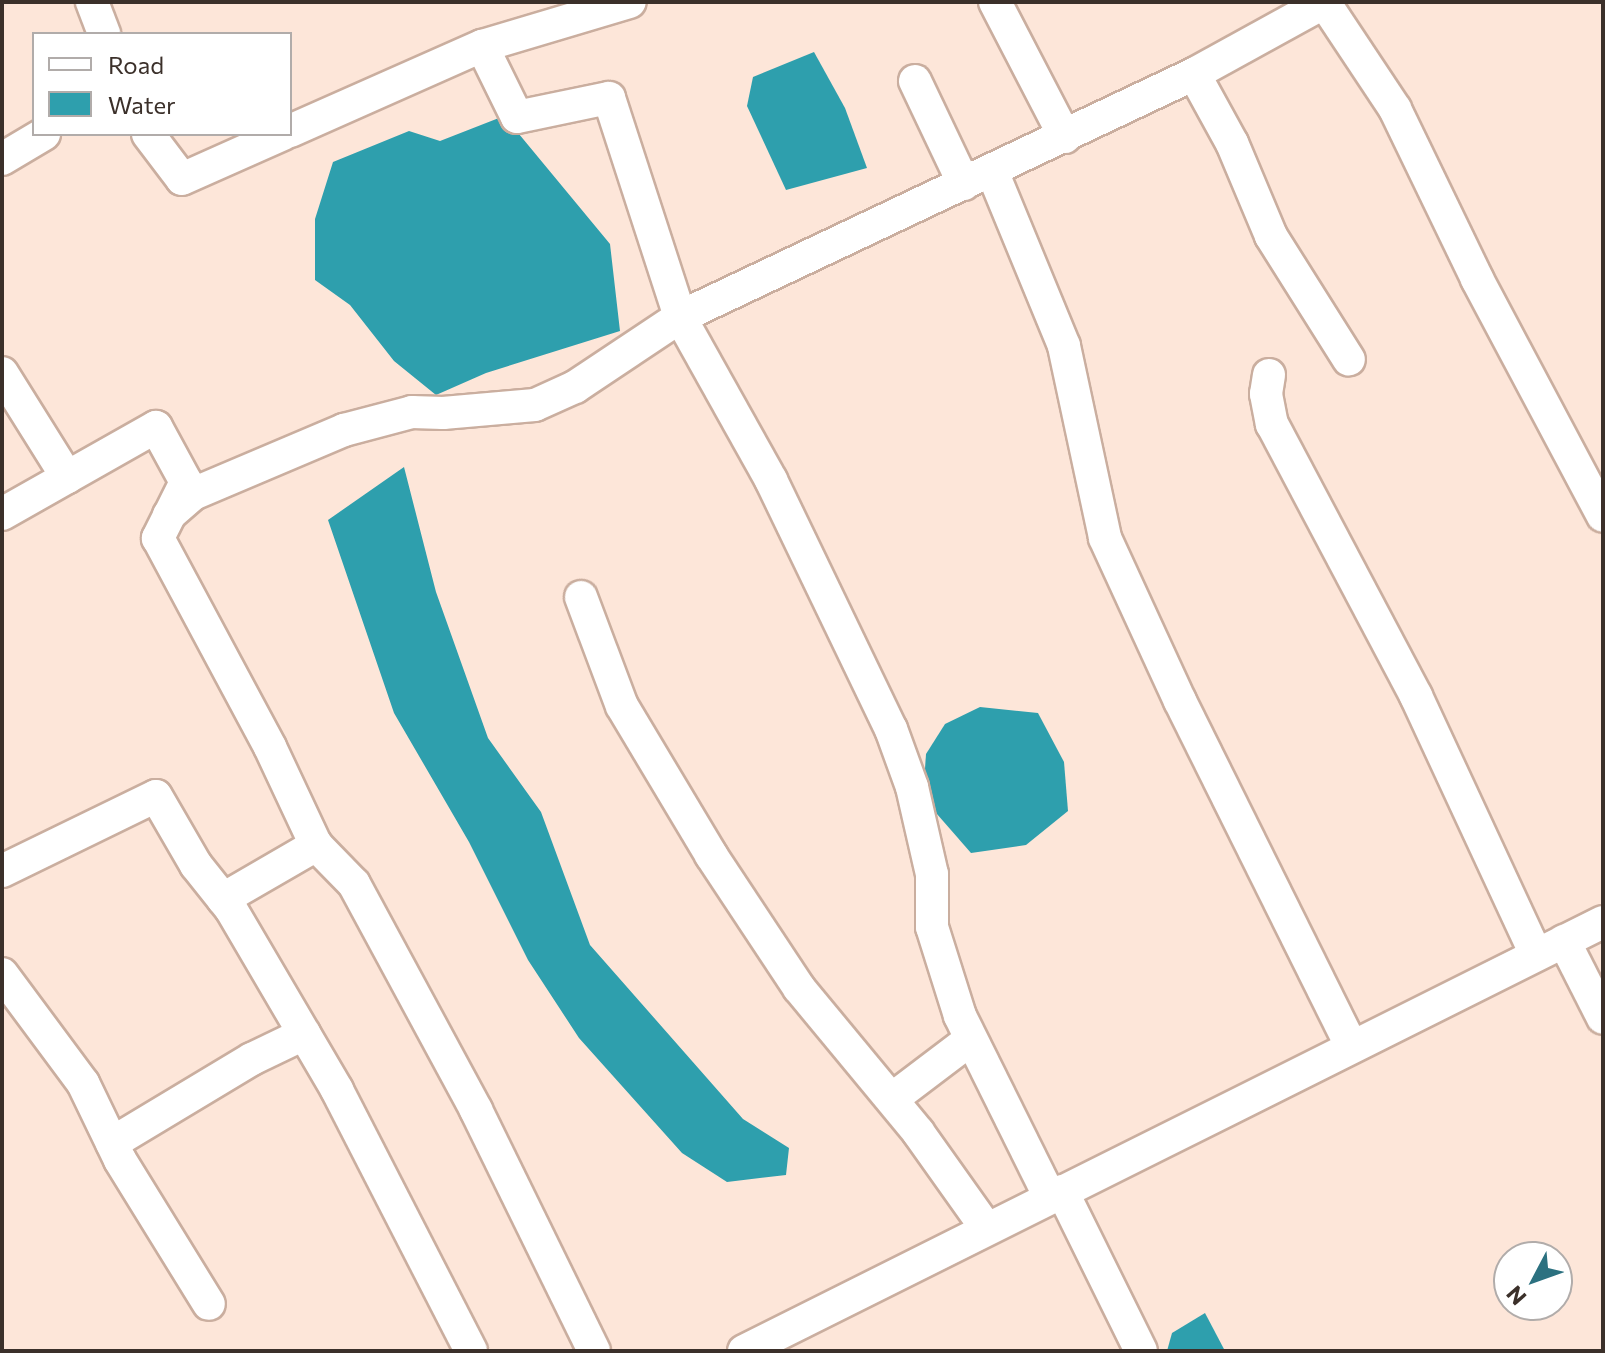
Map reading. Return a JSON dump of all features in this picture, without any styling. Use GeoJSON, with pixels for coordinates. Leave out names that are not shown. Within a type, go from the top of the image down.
{"type":"FeatureCollection","features":[{"type":"Feature","properties":{"kind":"street"},"geometry":{"type":"LineString","coordinates":[[92,2],[103,32]]}},
{"type":"Feature","properties":{"kind":"street"},"geometry":{"type":"LineString","coordinates":[[292,130],[482,46],[630,2]]}},
{"type":"Feature","properties":{"kind":"street"},"geometry":{"type":"LineString","coordinates":[[995,2],[1065,137]]}},
{"type":"Feature","properties":{"kind":"street"},"geometry":{"type":"LineString","coordinates":[[169,515],[193,494],[344,430],[412,412],[443,413],[535,405],[575,387],[680,317],[1065,137],[1194,74],[1325,3],[1395,109],[1477,279],[1603,516]]}},
{"type":"Feature","properties":{"kind":"street"},"geometry":{"type":"LineString","coordinates":[[482,46],[517,117],[609,98],[680,317],[771,480],[891,729],[912,787],[932,874],[932,927],[960,1016],[1141,1351]]}},
{"type":"Feature","properties":{"kind":"street"},"geometry":{"type":"LineString","coordinates":[[1194,74],[1232,143],[1271,236],[1349,360]]}},
{"type":"Feature","properties":{"kind":"street"},"geometry":{"type":"LineString","coordinates":[[915,81],[978,178],[1064,346],[1105,538],[1180,701],[1351,1046]]}},
{"type":"Feature","properties":{"kind":"street"},"geometry":{"type":"LineString","coordinates":[[2,159],[41,136]]}},
{"type":"Feature","properties":{"kind":"street"},"geometry":{"type":"LineString","coordinates":[[150,136],[182,179],[279,136]]}},
{"type":"Feature","properties":{"kind":"street"},"geometry":{"type":"LineString","coordinates":[[2,373],[67,477]]}},
{"type":"Feature","properties":{"kind":"street"},"geometry":{"type":"LineString","coordinates":[[1269,375],[1266,394],[1272,424],[1550,948],[1603,1018]]}},
{"type":"Feature","properties":{"kind":"street"},"geometry":{"type":"LineString","coordinates":[[2,514],[156,427],[186,482],[158,538],[270,747],[316,845],[354,884],[476,1110],[594,1351]]}},
{"type":"Feature","properties":{"kind":"street"},"geometry":{"type":"LineString","coordinates":[[581,597],[622,706],[711,855],[799,988],[892,1099],[987,1229]]}},
{"type":"Feature","properties":{"kind":"street"},"geometry":{"type":"LineString","coordinates":[[2,871],[156,796],[196,865],[223,899],[304,1034],[397,1202],[471,1351]]}},
{"type":"Feature","properties":{"kind":"street"},"geometry":{"type":"LineString","coordinates":[[223,899],[316,845]]}},
{"type":"Feature","properties":{"kind":"street"},"geometry":{"type":"LineString","coordinates":[[744,1351],[1603,922]]}},
{"type":"Feature","properties":{"kind":"street"},"geometry":{"type":"LineString","coordinates":[[2,974],[83,1083],[112,1143],[209,1304]]}},
{"type":"Feature","properties":{"kind":"street"},"geometry":{"type":"LineString","coordinates":[[112,1143],[252,1059],[304,1034]]}},
{"type":"Feature","properties":{"kind":"street"},"geometry":{"type":"LineString","coordinates":[[892,1099],[971,1039]]}},
{"type":"Feature","properties":{"kind":"water"},"geometry":{"type":"Polygon","coordinates":[[[814,52],[845,108],[867,168],[786,190],[747,106],[753,77],[814,52]]]}},
{"type":"Feature","properties":{"kind":"water"},"geometry":{"type":"Polygon","coordinates":[[[504,116],[610,244],[620,331],[486,373],[436,395],[394,361],[350,305],[315,280],[315,219],[333,162],[409,131],[440,141],[504,116]]]}},
{"type":"Feature","properties":{"kind":"water"},"geometry":{"type":"Polygon","coordinates":[[[404,467],[436,592],[488,738],[541,812],[590,945],[743,1119],[789,1148],[786,1175],[727,1182],[682,1153],[579,1038],[528,960],[469,842],[394,713],[328,520],[404,467]]]}},
{"type":"Feature","properties":{"kind":"water"},"geometry":{"type":"Polygon","coordinates":[[[980,707],[1038,713],[1064,762],[1068,811],[1026,845],[971,853],[923,798],[926,754],[945,724],[980,707]]]}},
{"type":"Feature","properties":{"kind":"water"},"geometry":{"type":"Polygon","coordinates":[[[1205,1313],[1225,1351],[1167,1351],[1172,1333],[1205,1313]]]}}]}
